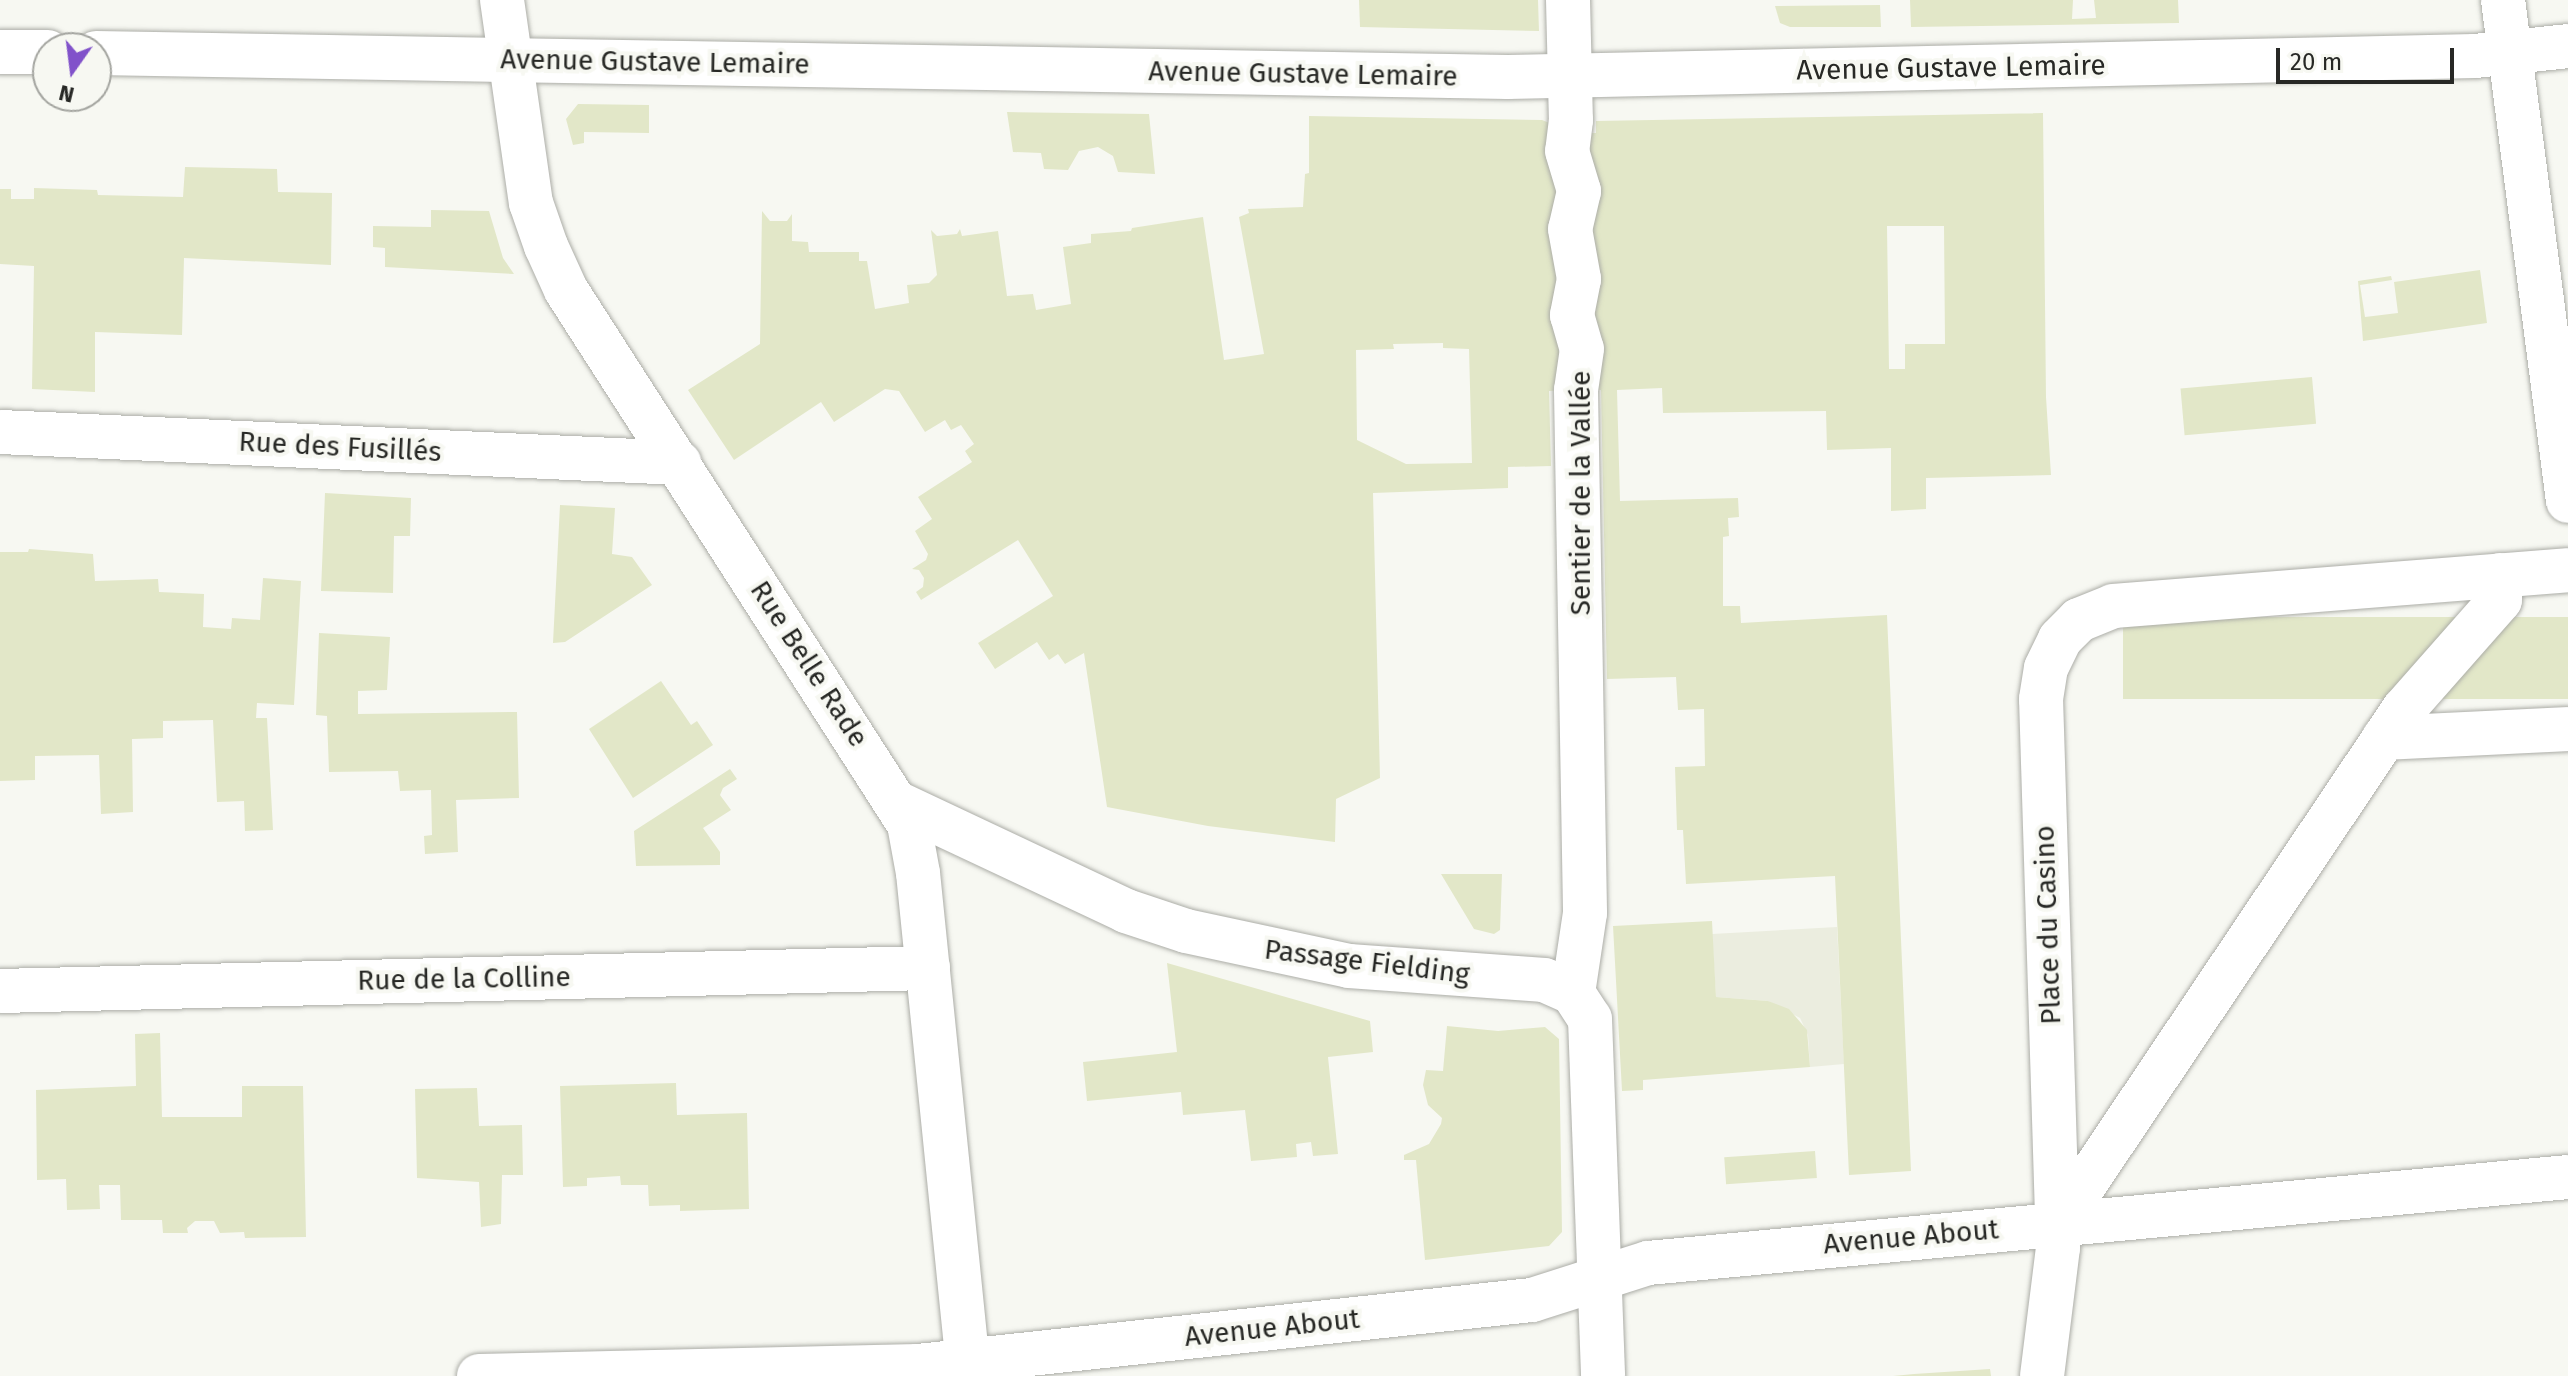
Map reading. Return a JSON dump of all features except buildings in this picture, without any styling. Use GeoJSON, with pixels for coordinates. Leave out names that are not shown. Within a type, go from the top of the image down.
{"type":"FeatureCollection","features":[{"type":"Feature","properties":{"kind":"street","name":"Rue Belle Rade"},"geometry":{"type":"LineString","coordinates":[[502,0],[527,182],[546,246],[566,290],[909,824],[916,856],[968,1368]]}},
{"type":"Feature","properties":{"kind":"street","name":"Sentier de la Vallée"},"geometry":{"type":"LineString","coordinates":[[1568,0],[1571,120],[1567,151],[1579,191],[1570,229],[1579,279],[1572,315],[1582,349],[1576,390],[1585,913],[1573,993]]}},
{"type":"Feature","properties":{"kind":"street"},"geometry":{"type":"LineString","coordinates":[[2503,0],[2568,501]]}},
{"type":"Feature","properties":{"kind":"street","name":"Avenue Gustave Lemaire"},"geometry":{"type":"LineString","coordinates":[[112,53],[1569,76],[2510,54],[2568,46]]}},
{"type":"Feature","properties":{"kind":"street"},"geometry":{"type":"LineString","coordinates":[[0,52],[32,52]]}},
{"type":"Feature","properties":{"kind":"street","name":"Rue des Fusillés"},"geometry":{"type":"LineString","coordinates":[[0,432],[679,463]]}},
{"type":"Feature","properties":{"kind":"street","name":"Place du Casino"},"geometry":{"type":"LineString","coordinates":[[2042,1376],[2057,1270],[2058,1224],[2041,699],[2046,668],[2060,639],[2079,620],[2113,606],[2568,570]]}},
{"type":"Feature","properties":{"kind":"street"},"geometry":{"type":"LineString","coordinates":[[2058,1224],[2394,724],[2500,600],[2500,575]]}},
{"type":"Feature","properties":{"kind":"street"},"geometry":{"type":"LineString","coordinates":[[2394,724],[2568,729]]}},
{"type":"Feature","properties":{"kind":"street","name":"Passage Fielding"},"geometry":{"type":"LineString","coordinates":[[899,804],[1126,911],[1186,931],[1349,966],[1544,980],[1573,993]]}},
{"type":"Feature","properties":{"kind":"street","name":"Rue de la Colline"},"geometry":{"type":"LineString","coordinates":[[0,991],[928,968]]}},
{"type":"Feature","properties":{"kind":"street"},"geometry":{"type":"LineString","coordinates":[[1573,993],[1590,1019],[1603,1376]]}},
{"type":"Feature","properties":{"kind":"street"},"geometry":{"type":"LineString","coordinates":[[2058,1224],[2568,1177]]}},
{"type":"Feature","properties":{"kind":"street","name":"Avenue About"},"geometry":{"type":"LineString","coordinates":[[479,1376],[918,1366],[968,1368],[1532,1300],[1648,1263],[2058,1224]]}},
{"type":"Feature","properties":{"kind":"shaded area"},"geometry":{"type":"Polygon","coordinates":[[[1837,927],[1844,1064],[1810,1067],[1808,1035],[1800,1018],[1768,1001],[1716,997],[1712,934],[1837,927]]]}},
{"type":"Feature","properties":{"kind":"green space"},"geometry":{"type":"Polygon","coordinates":[[[1359,0],[1538,0],[1539,31],[1360,27],[1359,0]]]}},
{"type":"Feature","properties":{"kind":"green space"},"geometry":{"type":"Polygon","coordinates":[[[1910,0],[2073,0],[2072,19],[2096,18],[2094,0],[2178,0],[2179,23],[1911,27],[1910,0]]]}},
{"type":"Feature","properties":{"kind":"green space"},"geometry":{"type":"Polygon","coordinates":[[[1880,5],[1881,27],[1790,27],[1780,23],[1775,6],[1880,5]]]}},
{"type":"Feature","properties":{"kind":"green space"},"geometry":{"type":"Polygon","coordinates":[[[578,104],[649,105],[649,133],[584,132],[584,143],[573,145],[566,119],[578,104]]]}},
{"type":"Feature","properties":{"kind":"green space"},"geometry":{"type":"Polygon","coordinates":[[[1007,112],[1149,114],[1155,174],[1118,172],[1113,156],[1098,147],[1079,151],[1068,170],[1044,169],[1041,153],[1013,152],[1007,112]]]}},
{"type":"Feature","properties":{"kind":"green space"},"geometry":{"type":"Polygon","coordinates":[[[2043,113],[2046,397],[2051,475],[1926,478],[1926,509],[1891,511],[1891,448],[1827,450],[1826,411],[1663,413],[1662,388],[1617,390],[1620,501],[1738,498],[1739,517],[1728,518],[1729,536],[1723,537],[1723,606],[1740,606],[1741,623],[1887,615],[1911,1171],[1849,1175],[1835,876],[1686,884],[1683,830],[1677,830],[1675,767],[1705,766],[1704,709],[1678,710],[1676,677],[1607,679],[1601,390],[1585,389],[1589,133],[1596,133],[1596,121],[2043,113]],[[1887,226],[1889,369],[1905,369],[1905,344],[1945,344],[1944,226],[1887,226]]]}},
{"type":"Feature","properties":{"kind":"green space"},"geometry":{"type":"Polygon","coordinates":[[[1309,116],[1542,120],[1552,124],[1569,390],[1549,391],[1551,466],[1508,467],[1508,488],[1373,493],[1380,778],[1336,799],[1335,842],[1208,826],[1107,807],[1084,653],[1065,664],[1058,654],[1049,660],[1037,642],[995,669],[978,643],[1053,596],[1018,540],[921,600],[916,592],[923,587],[924,578],[919,570],[912,569],[926,560],[928,554],[915,531],[932,519],[918,497],[972,462],[965,451],[974,444],[961,425],[951,430],[945,420],[925,432],[899,391],[885,389],[834,422],[821,402],[734,460],[688,390],[760,344],[762,211],[770,221],[787,221],[792,214],[792,241],[808,242],[809,252],[859,252],[859,261],[867,261],[875,309],[909,303],[907,285],[929,283],[937,275],[931,230],[937,236],[957,234],[960,229],[962,236],[998,231],[1007,296],[1033,294],[1036,310],[1071,304],[1063,247],[1091,243],[1091,234],[1131,231],[1132,228],[1203,217],[1224,360],[1264,354],[1239,217],[1249,213],[1248,209],[1303,207],[1305,174],[1309,173],[1309,116]],[[1443,343],[1393,344],[1394,349],[1356,350],[1357,440],[1406,464],[1472,463],[1469,349],[1443,348],[1443,343]]]}},
{"type":"Feature","properties":{"kind":"green space"},"geometry":{"type":"Polygon","coordinates":[[[185,167],[277,169],[278,192],[332,193],[331,265],[184,258],[182,335],[95,332],[95,392],[32,389],[34,266],[0,264],[0,189],[11,189],[11,199],[34,199],[34,188],[97,190],[98,195],[183,197],[185,167]]]}},
{"type":"Feature","properties":{"kind":"green space"},"geometry":{"type":"Polygon","coordinates":[[[431,210],[489,211],[503,258],[514,274],[385,267],[385,248],[373,247],[373,226],[431,227],[431,210]]]}},
{"type":"Feature","properties":{"kind":"green space"},"geometry":{"type":"Polygon","coordinates":[[[2480,270],[2487,323],[2363,341],[2358,281],[2391,276],[2392,280],[2360,285],[2365,317],[2398,313],[2394,282],[2480,270]]]}},
{"type":"Feature","properties":{"kind":"green space"},"geometry":{"type":"Polygon","coordinates":[[[2312,377],[2316,424],[2185,435],[2181,389],[2312,377]]]}},
{"type":"Feature","properties":{"kind":"green space"},"geometry":{"type":"Polygon","coordinates":[[[325,493],[411,498],[410,536],[394,536],[393,593],[321,591],[325,493]]]}},
{"type":"Feature","properties":{"kind":"green space"},"geometry":{"type":"Polygon","coordinates":[[[560,505],[615,508],[612,554],[632,557],[652,585],[565,642],[553,643],[560,505]]]}},
{"type":"Feature","properties":{"kind":"green space"},"geometry":{"type":"Polygon","coordinates":[[[29,549],[93,554],[95,581],[158,579],[159,592],[204,594],[203,627],[231,629],[232,618],[260,620],[263,578],[301,581],[294,705],[257,703],[256,718],[267,718],[273,830],[245,831],[244,801],[217,802],[213,720],[163,721],[163,738],[132,739],[133,812],[101,814],[99,755],[35,756],[35,780],[0,781],[0,552],[28,552],[29,549]]]}},
{"type":"Feature","properties":{"kind":"green space"},"geometry":{"type":"Polygon","coordinates":[[[2123,617],[2568,617],[2568,699],[2123,699],[2123,617]]]}},
{"type":"Feature","properties":{"kind":"green space"},"geometry":{"type":"Polygon","coordinates":[[[319,633],[390,637],[387,690],[358,691],[358,714],[517,712],[519,798],[456,800],[458,852],[425,854],[424,836],[432,835],[431,790],[400,791],[398,771],[329,772],[327,716],[316,715],[319,633]]]}},
{"type":"Feature","properties":{"kind":"green space"},"geometry":{"type":"Polygon","coordinates":[[[661,681],[691,725],[697,721],[713,745],[633,798],[589,729],[661,681]]]}},
{"type":"Feature","properties":{"kind":"green space"},"geometry":{"type":"Polygon","coordinates":[[[730,769],[737,779],[723,788],[720,795],[731,810],[703,828],[720,852],[720,865],[636,866],[634,831],[730,769]]]}},
{"type":"Feature","properties":{"kind":"green space"},"geometry":{"type":"Polygon","coordinates":[[[1441,874],[1502,874],[1500,930],[1494,934],[1474,929],[1441,874]]]}},
{"type":"Feature","properties":{"kind":"green space"},"geometry":{"type":"Polygon","coordinates":[[[1712,921],[1716,997],[1768,1001],[1789,1009],[1807,1030],[1810,1067],[1643,1080],[1643,1090],[1622,1091],[1613,926],[1712,921]]]}},
{"type":"Feature","properties":{"kind":"green space"},"geometry":{"type":"Polygon","coordinates":[[[1167,963],[1370,1021],[1373,1052],[1328,1057],[1338,1154],[1313,1156],[1311,1142],[1296,1144],[1297,1157],[1251,1161],[1245,1110],[1183,1115],[1181,1092],[1087,1101],[1083,1062],[1177,1052],[1167,963]]]}},
{"type":"Feature","properties":{"kind":"green space"},"geometry":{"type":"Polygon","coordinates":[[[1447,1026],[1498,1031],[1545,1027],[1559,1039],[1562,1232],[1549,1246],[1425,1260],[1416,1160],[1404,1160],[1404,1155],[1429,1144],[1441,1124],[1442,1118],[1428,1105],[1423,1085],[1426,1070],[1443,1071],[1447,1026]]]}},
{"type":"Feature","properties":{"kind":"green space"},"geometry":{"type":"Polygon","coordinates":[[[160,1033],[162,1117],[242,1117],[242,1086],[303,1086],[306,1237],[245,1238],[244,1232],[220,1233],[214,1221],[195,1221],[187,1228],[188,1233],[163,1233],[162,1220],[121,1220],[120,1185],[99,1185],[100,1209],[67,1210],[66,1179],[37,1180],[36,1090],[136,1086],[135,1034],[160,1033]]]}},
{"type":"Feature","properties":{"kind":"green space"},"geometry":{"type":"Polygon","coordinates":[[[676,1083],[677,1115],[747,1113],[749,1209],[680,1211],[680,1205],[649,1206],[648,1185],[621,1185],[620,1176],[587,1178],[587,1186],[563,1187],[560,1086],[676,1083]]]}},
{"type":"Feature","properties":{"kind":"green space"},"geometry":{"type":"Polygon","coordinates":[[[477,1088],[479,1126],[522,1125],[523,1175],[502,1175],[501,1224],[481,1227],[479,1182],[417,1178],[415,1089],[477,1088]]]}},
{"type":"Feature","properties":{"kind":"green space"},"geometry":{"type":"Polygon","coordinates":[[[1815,1151],[1817,1178],[1726,1184],[1724,1157],[1815,1151]]]}},
{"type":"Feature","properties":{"kind":"green space"},"geometry":{"type":"Polygon","coordinates":[[[1990,1369],[1991,1376],[1893,1376],[1914,1374],[1990,1369]]]}}]}
